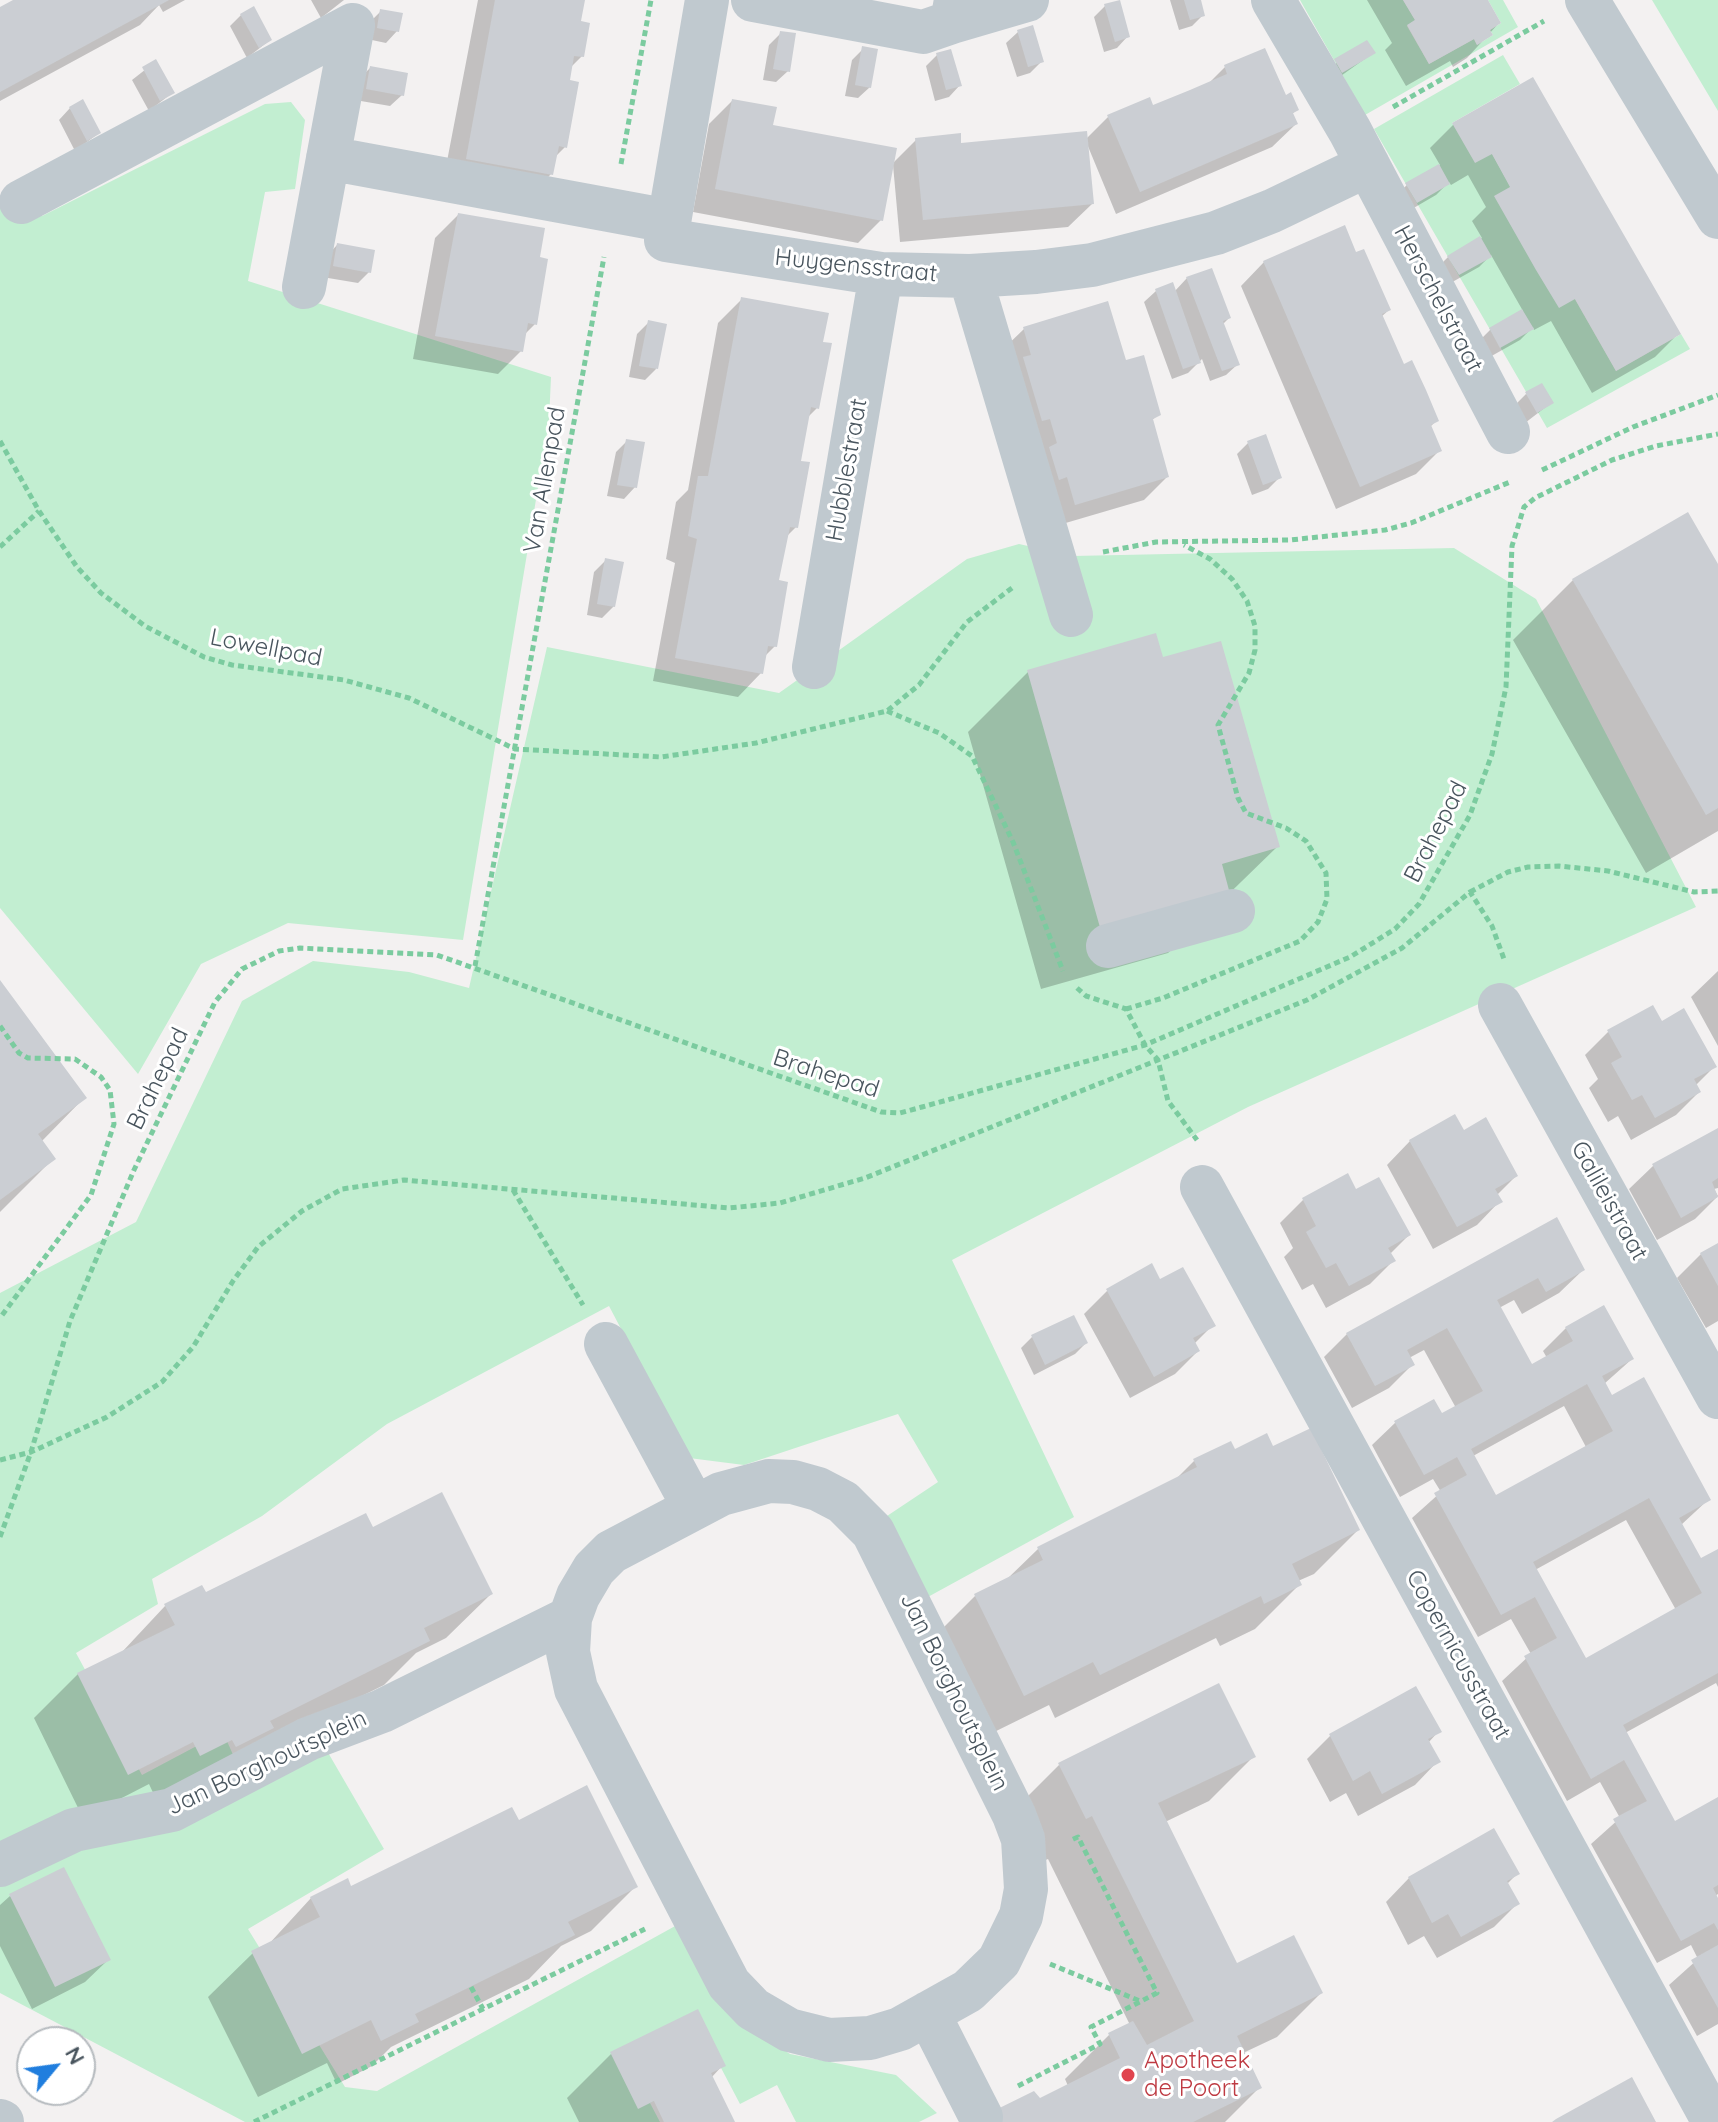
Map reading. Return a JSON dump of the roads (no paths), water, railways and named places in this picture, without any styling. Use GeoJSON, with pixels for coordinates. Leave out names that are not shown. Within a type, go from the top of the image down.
{"type":"FeatureCollection","features":[{"type":"Feature","properties":{"kind":"street"},"geometry":{"type":"LineString","coordinates":[[328,158],[669,221],[707,0]]}},
{"type":"Feature","properties":{"kind":"street"},"geometry":{"type":"LineString","coordinates":[[753,0],[923,32],[954,11],[1027,0]]}},
{"type":"Feature","properties":{"kind":"street","name":"Herschelstraat"},"geometry":{"type":"LineString","coordinates":[[1273,0],[1359,148],[1508,432]]}},
{"type":"Feature","properties":{"kind":"street"},"geometry":{"type":"LineString","coordinates":[[1587,0],[1717,214]]}},
{"type":"Feature","properties":{"kind":"street"},"geometry":{"type":"LineString","coordinates":[[21,202],[353,25],[304,287]]}},
{"type":"Feature","properties":{"kind":"street","name":"Huygensstraat"},"geometry":{"type":"LineString","coordinates":[[669,221],[666,240],[881,274],[970,276],[1092,265],[1160,249],[1272,211],[1359,148]]}},
{"type":"Feature","properties":{"kind":"street","name":"Hubblestraat"},"geometry":{"type":"LineString","coordinates":[[814,667],[881,274]]}},
{"type":"Feature","properties":{"kind":"street"},"geometry":{"type":"LineString","coordinates":[[970,276],[1071,615]]}},
{"type":"Feature","properties":{"kind":"street"},"geometry":{"type":"LineString","coordinates":[[1108,946],[1233,911]]}},
{"type":"Feature","properties":{"kind":"street","name":"Galileistraat"},"geometry":{"type":"LineString","coordinates":[[1500,1005],[1718,1397]]}},
{"type":"Feature","properties":{"kind":"street","name":"Copernicusstraat"},"geometry":{"type":"LineString","coordinates":[[1202,1187],[1714,2122]]}},
{"type":"Feature","properties":{"kind":"street"},"geometry":{"type":"LineString","coordinates":[[606,1344],[694,1507]]}},
{"type":"Feature","properties":{"kind":"street","name":"Jan Borghoutsplein"},"geometry":{"type":"LineString","coordinates":[[793,1482],[818,1489],[862,1518],[887,1559],[1014,1815],[1027,1862],[1021,1916],[1008,1947],[982,1980],[900,2029],[870,2038],[829,2040],[789,2030],[753,2009],[729,1984],[576,1689],[568,1652],[570,1618],[585,1582],[611,1552],[694,1507],[743,1486],[793,1482]]}},
{"type":"Feature","properties":{"kind":"street","name":"Jan Borghoutsplein"},"geometry":{"type":"LineString","coordinates":[[0,1865],[74,1830],[172,1810],[308,1739],[382,1711],[570,1618]]}},
{"type":"Feature","properties":{"kind":"street"},"geometry":{"type":"LineString","coordinates":[[928,2013],[978,2112]]}},
{"type":"Feature","properties":{"kind":"place","name":"Apotheek de Poort"},"geometry":{"type":"Point","coordinates":[1128,2075]}}]}
